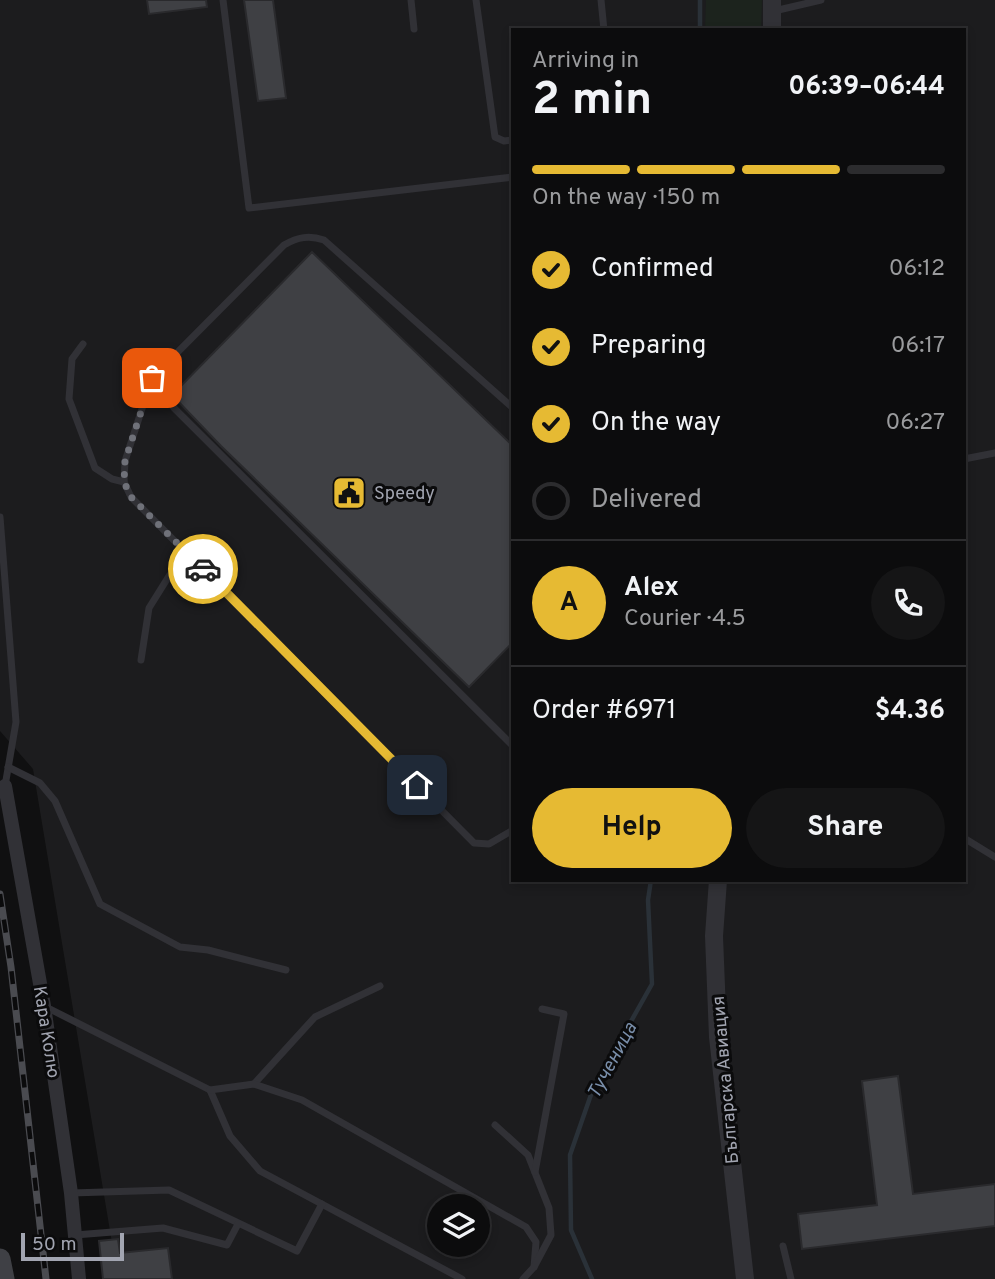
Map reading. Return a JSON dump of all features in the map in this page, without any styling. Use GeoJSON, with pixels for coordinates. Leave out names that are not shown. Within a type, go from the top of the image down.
{"type":"FeatureCollection","features":[{"type":"Feature","properties":{"kind":"main road"},"geometry":{"type":"LineString","coordinates":[[0,1259],[4,1279]]}},
{"type":"Feature","properties":{"kind":"street","name":"Кара Колю"},"geometry":{"type":"LineString","coordinates":[[5,786],[44,1006],[71,1193],[79,1279]]}},
{"type":"Feature","properties":{"kind":"street","name":"Българска Авиация"},"geometry":{"type":"LineString","coordinates":[[718,882],[714,936],[718,1037],[745,1279]]}},
{"type":"Feature","properties":{"kind":"lane"},"geometry":{"type":"LineString","coordinates":[[223,0],[249,208],[511,177]]}},
{"type":"Feature","properties":{"kind":"lane"},"geometry":{"type":"LineString","coordinates":[[411,0],[414,29]]}},
{"type":"Feature","properties":{"kind":"lane"},"geometry":{"type":"LineString","coordinates":[[475,0],[495,137],[504,141],[511,140]]}},
{"type":"Feature","properties":{"kind":"lane"},"geometry":{"type":"LineString","coordinates":[[601,0],[604,28]]}},
{"type":"Feature","properties":{"kind":"lane"},"geometry":{"type":"LineString","coordinates":[[772,14],[821,0]]}},
{"type":"Feature","properties":{"kind":"lane"},"geometry":{"type":"LineString","coordinates":[[511,406],[324,240],[313,236],[302,237],[284,245],[152,378],[125,461],[124,482],[131,497],[474,843],[489,844],[511,831]]}},
{"type":"Feature","properties":{"kind":"lane"},"geometry":{"type":"LineString","coordinates":[[83,344],[72,359],[69,399],[95,468],[112,479],[124,482]]}},
{"type":"Feature","properties":{"kind":"lane"},"geometry":{"type":"LineString","coordinates":[[152,378],[174,408],[511,744]]}},
{"type":"Feature","properties":{"kind":"lane"},"geometry":{"type":"LineString","coordinates":[[966,458],[995,453]]}},
{"type":"Feature","properties":{"kind":"lane"},"geometry":{"type":"LineString","coordinates":[[0,517],[16,722],[5,786]]}},
{"type":"Feature","properties":{"kind":"lane"},"geometry":{"type":"LineString","coordinates":[[141,660],[149,608],[169,576],[188,555]]}},
{"type":"Feature","properties":{"kind":"lane"},"geometry":{"type":"LineString","coordinates":[[8,767],[40,783],[55,801],[100,904],[180,947],[208,950],[286,970]]}},
{"type":"Feature","properties":{"kind":"lane"},"geometry":{"type":"LineString","coordinates":[[966,839],[995,857]]}},
{"type":"Feature","properties":{"kind":"lane"},"geometry":{"type":"LineString","coordinates":[[254,1084],[315,1017],[380,986]]}},
{"type":"Feature","properties":{"kind":"lane"},"geometry":{"type":"LineString","coordinates":[[44,1006],[209,1090],[254,1084],[302,1100],[526,1227],[536,1242],[534,1267]]}},
{"type":"Feature","properties":{"kind":"lane"},"geometry":{"type":"LineString","coordinates":[[535,1172],[564,1014],[542,1009]]}},
{"type":"Feature","properties":{"kind":"lane"},"geometry":{"type":"LineString","coordinates":[[209,1090],[230,1136],[260,1171],[462,1279]]}},
{"type":"Feature","properties":{"kind":"lane"},"geometry":{"type":"LineString","coordinates":[[495,1125],[528,1155],[549,1208],[551,1235],[534,1267],[523,1279]]}},
{"type":"Feature","properties":{"kind":"lane"},"geometry":{"type":"LineString","coordinates":[[71,1193],[169,1190],[296,1251],[322,1204]]}},
{"type":"Feature","properties":{"kind":"lane"},"geometry":{"type":"LineString","coordinates":[[75,1235],[163,1228],[227,1245],[238,1224]]}},
{"type":"Feature","properties":{"kind":"lane"},"geometry":{"type":"LineString","coordinates":[[783,1246],[791,1279]]}},
{"type":"Feature","properties":{"kind":"shaded area"},"geometry":{"type":"Polygon","coordinates":[[[0,0],[995,0],[995,1279],[118,1279],[33,769],[0,731],[0,0]]]}},
{"type":"Feature","properties":{"kind":"shaded area"},"geometry":{"type":"Polygon","coordinates":[[[706,0],[762,0],[761,28],[705,28],[706,0]]]}},
{"type":"Feature","properties":{"kind":"building"},"geometry":{"type":"Polygon","coordinates":[[[147,0],[206,0],[207,7],[149,14],[147,0]]]}},
{"type":"Feature","properties":{"kind":"building"},"geometry":{"type":"Polygon","coordinates":[[[244,0],[273,0],[286,98],[258,101],[244,0]]]}},
{"type":"Feature","properties":{"kind":"building"},"geometry":{"type":"Polygon","coordinates":[[[312,252],[511,444],[511,644],[469,687],[172,395],[312,252]]]}},
{"type":"Feature","properties":{"kind":"building"},"geometry":{"type":"Polygon","coordinates":[[[898,1076],[913,1194],[995,1184],[995,1226],[802,1249],[798,1214],[877,1205],[862,1081],[898,1076]]]}},
{"type":"Feature","properties":{"kind":"building"},"geometry":{"type":"Polygon","coordinates":[[[118,1239],[120,1253],[168,1248],[172,1279],[103,1279],[99,1241],[118,1239]]]}},
{"type":"Feature","properties":{"kind":"waterway","name":"Тученица"},"geometry":{"type":"LineString","coordinates":[[700,0],[700,28]]}},
{"type":"Feature","properties":{"kind":"waterway","name":"Тученица"},"geometry":{"type":"LineString","coordinates":[[592,1279],[571,1230],[570,1155],[593,1089],[652,984],[648,900],[651,882]]}},
{"type":"Feature","properties":{"kind":"railway"},"geometry":{"type":"LineString","coordinates":[[0,894],[11,967],[46,1279]]}},
{"type":"Feature","properties":{"kind":"way so far"},"geometry":{"type":"LineString","coordinates":[[152,378],[125,461],[124,482],[131,497],[203,569]]}},
{"type":"Feature","properties":{"kind":"place","name":"Speedy"},"geometry":{"type":"Point","coordinates":[349,493]}},
{"type":"Feature","properties":{"kind":"route"},"geometry":{"type":"LineString","coordinates":[[203,569],[417,785]]}}]}
